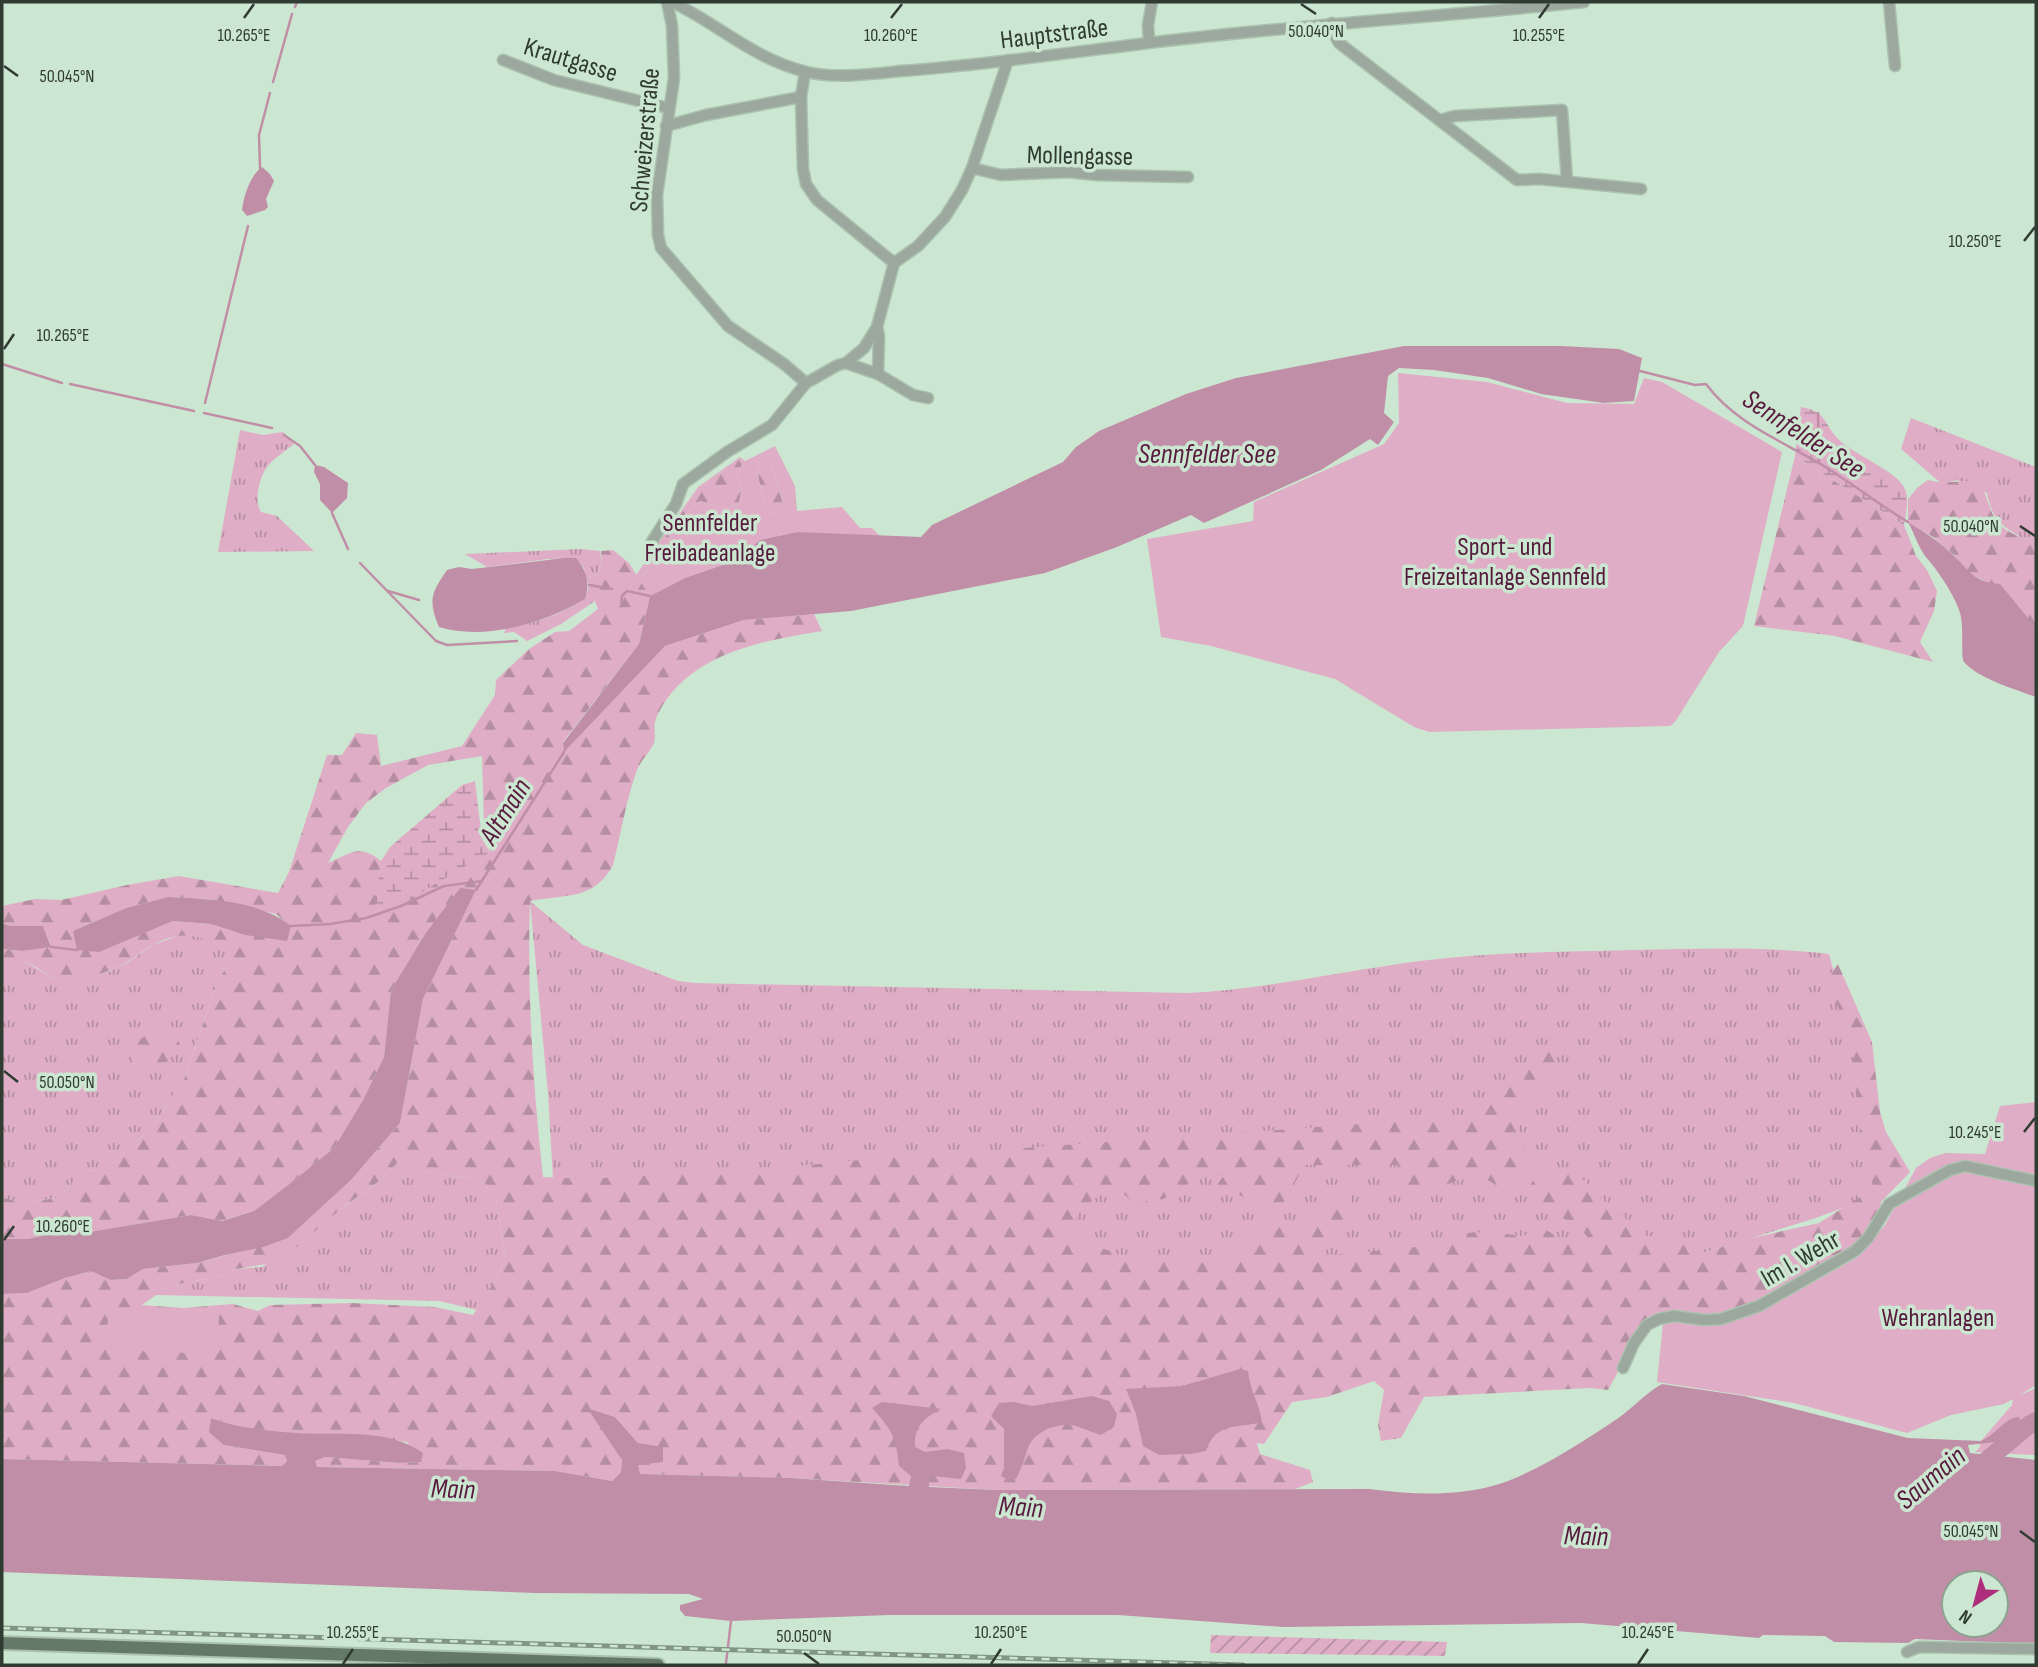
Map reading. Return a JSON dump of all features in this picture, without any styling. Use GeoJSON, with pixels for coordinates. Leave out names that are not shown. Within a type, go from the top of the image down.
{"type":"FeatureCollection","features":[{"type":"Feature","properties":{"kind":"main road"},"geometry":{"type":"LineString","coordinates":[[2,1643],[658,1665]]}},
{"type":"Feature","properties":{"kind":"street","name":"Hauptstraße"},"geometry":{"type":"LineString","coordinates":[[669,2],[755,53],[805,72],[818,74],[953,68],[1332,23],[1584,2]]}},
{"type":"Feature","properties":{"kind":"street","name":"Schweizerstraße"},"geometry":{"type":"LineString","coordinates":[[669,2],[674,78],[657,195],[661,248],[728,326],[784,364],[806,383]]}},
{"type":"Feature","properties":{"kind":"street"},"geometry":{"type":"LineString","coordinates":[[1149,43],[1148,25],[1152,2]]}},
{"type":"Feature","properties":{"kind":"street"},"geometry":{"type":"LineString","coordinates":[[1889,2],[1895,66]]}},
{"type":"Feature","properties":{"kind":"street"},"geometry":{"type":"LineString","coordinates":[[1332,23],[1339,43],[1517,180],[1567,181],[1641,189]]}},
{"type":"Feature","properties":{"kind":"street","name":"Krautgasse"},"geometry":{"type":"LineString","coordinates":[[503,60],[554,80],[668,108]]}},
{"type":"Feature","properties":{"kind":"street"},"geometry":{"type":"LineString","coordinates":[[650,543],[676,504],[682,484],[772,425],[806,383],[846,363],[864,348],[877,327],[894,263],[918,246],[945,217],[962,190],[1008,60]]}},
{"type":"Feature","properties":{"kind":"street"},"geometry":{"type":"LineString","coordinates":[[805,72],[800,97],[803,169],[810,193],[894,263]]}},
{"type":"Feature","properties":{"kind":"street"},"geometry":{"type":"LineString","coordinates":[[666,126],[706,115],[800,97]]}},
{"type":"Feature","properties":{"kind":"street"},"geometry":{"type":"LineString","coordinates":[[1440,120],[1455,116],[1562,110],[1567,181]]}},
{"type":"Feature","properties":{"kind":"street","name":"Mollengasse"},"geometry":{"type":"LineString","coordinates":[[972,168],[1001,175],[1069,172],[1188,177]]}},
{"type":"Feature","properties":{"kind":"street"},"geometry":{"type":"LineString","coordinates":[[877,327],[877,374]]}},
{"type":"Feature","properties":{"kind":"street"},"geometry":{"type":"LineString","coordinates":[[846,363],[877,374],[903,390],[928,398]]}},
{"type":"Feature","properties":{"kind":"street","name":"Im I. Wehr"},"geometry":{"type":"LineString","coordinates":[[1623,1368],[1634,1343],[1647,1325],[1674,1316],[1721,1319],[1759,1306],[1855,1251],[1868,1238],[1889,1204],[1950,1170],[1965,1166],[2036,1181]]}},
{"type":"Feature","properties":{"kind":"street"},"geometry":{"type":"LineString","coordinates":[[1907,1652],[1919,1647],[2036,1649]]}},
{"type":"Feature","properties":{"kind":"green space","name":"Sport- und Freizeitanlage Sennfeld"},"geometry":{"type":"Polygon","coordinates":[[[1398,373],[1487,382],[1567,403],[1634,404],[1644,378],[1662,382],[1782,452],[1743,626],[1719,652],[1670,726],[1429,732],[1414,727],[1335,679],[1211,646],[1161,637],[1147,539],[1253,521],[1254,502],[1384,444],[1399,423],[1398,373]]]}},
{"type":"Feature","properties":{"kind":"green space"},"geometry":{"type":"Polygon","coordinates":[[[1801,407],[1824,418],[1844,444],[1899,481],[1907,497],[1904,525],[1795,456],[1801,407]]]}},
{"type":"Feature","properties":{"kind":"green space"},"geometry":{"type":"Polygon","coordinates":[[[1911,418],[2036,467],[2036,536],[2026,540],[2005,527],[1992,511],[1987,493],[1957,480],[1942,484],[1901,449],[1911,418]]]}},
{"type":"Feature","properties":{"kind":"green space"},"geometry":{"type":"Polygon","coordinates":[[[240,430],[263,435],[283,432],[294,444],[267,467],[260,483],[258,502],[261,512],[277,516],[314,551],[218,552],[240,430]]]}},
{"type":"Feature","properties":{"kind":"green space","name":"Sennfelder Freibadeanlage"},"geometry":{"type":"Polygon","coordinates":[[[775,446],[795,486],[797,511],[842,507],[860,528],[872,528],[881,537],[797,532],[760,540],[737,560],[685,578],[650,596],[636,575],[698,487],[740,457],[745,461],[775,446]],[[762,454],[757,471],[765,508],[772,515],[778,513],[783,504],[769,454],[762,454]],[[738,459],[697,490],[640,575],[646,574],[700,501],[727,509],[739,503],[742,488],[737,476],[742,464],[738,459]]]}},
{"type":"Feature","properties":{"kind":"green space"},"geometry":{"type":"Polygon","coordinates":[[[762,454],[769,454],[783,504],[778,513],[772,515],[765,508],[757,471],[762,454]]]}},
{"type":"Feature","properties":{"kind":"green space"},"geometry":{"type":"Polygon","coordinates":[[[1795,456],[1904,525],[1916,556],[1927,570],[1937,591],[1934,611],[1920,642],[1933,662],[1835,636],[1754,626],[1795,456]]]}},
{"type":"Feature","properties":{"kind":"green space"},"geometry":{"type":"Polygon","coordinates":[[[738,459],[742,464],[737,476],[742,488],[739,503],[727,509],[700,501],[646,574],[639,575],[697,490],[738,459]]]}},
{"type":"Feature","properties":{"kind":"green space"},"geometry":{"type":"Polygon","coordinates":[[[1928,480],[1978,481],[2000,525],[2026,540],[2036,536],[2036,628],[1987,582],[1968,573],[1954,555],[1933,537],[1908,522],[1908,499],[1928,480]]]}},
{"type":"Feature","properties":{"kind":"green space"},"geometry":{"type":"Polygon","coordinates":[[[581,549],[600,551],[602,564],[598,574],[586,578],[584,568],[575,558],[487,567],[465,554],[581,549]]]}},
{"type":"Feature","properties":{"kind":"green space"},"geometry":{"type":"Polygon","coordinates":[[[613,550],[629,563],[650,596],[639,644],[563,742],[564,751],[665,646],[744,620],[814,614],[822,631],[752,645],[708,663],[689,676],[672,692],[659,712],[654,743],[637,770],[613,865],[605,877],[597,885],[577,894],[530,901],[532,1039],[543,1177],[585,1179],[778,1168],[1444,1118],[1472,1119],[1499,1096],[1547,1047],[1562,1068],[1516,1115],[1520,1146],[1531,1154],[1534,1166],[1503,1189],[1475,1173],[1425,1194],[1405,1188],[1398,1165],[1305,1165],[1280,1209],[1226,1191],[1217,1185],[1224,1175],[1211,1177],[1208,1172],[1163,1199],[1134,1203],[1113,1185],[1076,1213],[1077,1238],[1122,1256],[1171,1260],[1237,1256],[1255,1229],[1279,1212],[1288,1232],[1314,1225],[1336,1192],[1349,1194],[1353,1218],[1304,1255],[1321,1256],[1426,1246],[1448,1247],[1465,1233],[1491,1232],[1522,1236],[1546,1230],[1574,1246],[1599,1250],[1584,1233],[1553,1211],[1529,1188],[1538,1171],[1554,1169],[1584,1180],[1601,1199],[1647,1236],[1677,1239],[1703,1253],[1747,1239],[1819,1223],[1874,1188],[1864,1158],[1850,1031],[1825,981],[1838,964],[1872,1042],[1880,1112],[1886,1132],[1910,1172],[1881,1202],[1879,1221],[1868,1238],[1736,1315],[1659,1319],[1634,1343],[1608,1390],[1590,1388],[1424,1397],[1401,1438],[1381,1441],[1378,1425],[1384,1390],[1374,1381],[1327,1397],[1292,1402],[1264,1444],[1257,1443],[1260,1454],[1310,1470],[1313,1482],[1295,1489],[996,1490],[790,1478],[640,1474],[637,1465],[638,1443],[615,1417],[589,1409],[622,1460],[621,1472],[612,1481],[555,1471],[317,1467],[314,1461],[325,1457],[421,1462],[407,1442],[258,1430],[211,1418],[224,1445],[286,1455],[287,1461],[282,1466],[2,1459],[2,1294],[27,1293],[91,1271],[110,1280],[127,1279],[143,1269],[197,1263],[288,1238],[351,1180],[400,1123],[423,999],[476,890],[460,889],[425,934],[391,990],[384,1057],[363,1100],[334,1148],[288,1185],[254,1211],[221,1221],[191,1215],[27,1239],[2,1239],[2,1197],[24,1204],[60,1197],[83,1170],[104,1171],[152,1127],[185,1077],[217,983],[225,969],[232,964],[229,950],[205,939],[185,936],[165,939],[109,971],[54,979],[23,961],[2,961],[2,949],[22,951],[51,946],[43,926],[10,926],[2,923],[2,906],[35,899],[61,900],[179,876],[278,893],[289,872],[327,755],[342,755],[356,733],[377,735],[381,766],[462,746],[495,695],[496,680],[529,649],[555,632],[569,631],[598,609],[586,578],[598,574],[602,564],[601,551],[613,550]],[[482,756],[428,765],[386,788],[366,803],[348,827],[328,863],[360,851],[367,852],[381,861],[375,912],[490,852],[484,825],[482,756]],[[168,897],[126,908],[73,931],[141,934],[173,921],[211,924],[245,935],[291,927],[276,914],[209,899],[168,897]],[[406,1154],[382,1179],[342,1208],[279,1262],[236,1269],[221,1276],[169,1286],[142,1305],[183,1308],[233,1304],[258,1311],[270,1305],[352,1303],[435,1307],[473,1315],[499,1275],[506,1257],[496,1201],[486,1184],[475,1179],[417,1170],[406,1154]]]}},
{"type":"Feature","properties":{"kind":"green space"},"geometry":{"type":"Polygon","coordinates":[[[589,585],[595,601],[561,624],[527,641],[514,632],[504,633],[506,628],[557,614],[585,599],[589,585]]]}},
{"type":"Feature","properties":{"kind":"green space"},"geometry":{"type":"Polygon","coordinates":[[[475,781],[482,839],[490,852],[413,897],[374,912],[381,861],[390,847],[462,785],[475,781]]]}},
{"type":"Feature","properties":{"kind":"green space"},"geometry":{"type":"Polygon","coordinates":[[[530,901],[583,945],[678,981],[695,983],[1187,993],[1275,984],[1420,961],[1499,954],[1731,949],[1829,954],[1863,1078],[1880,1194],[1816,1218],[1703,1253],[1440,1307],[553,1179],[530,901]]]}},
{"type":"Feature","properties":{"kind":"green space"},"geometry":{"type":"Polygon","coordinates":[[[182,934],[206,938],[229,950],[233,964],[225,969],[217,983],[185,1077],[152,1127],[104,1171],[83,1170],[60,1197],[24,1204],[2,1197],[2,961],[13,957],[54,979],[108,972],[153,945],[182,934]]]}},
{"type":"Feature","properties":{"kind":"green space"},"geometry":{"type":"Polygon","coordinates":[[[171,1029],[180,1044],[166,1063],[147,1072],[131,1060],[135,1042],[150,1033],[171,1029]]]}},
{"type":"Feature","properties":{"kind":"green space","name":"Wehranlagen"},"geometry":{"type":"Polygon","coordinates":[[[2036,1102],[2036,1385],[2020,1395],[2036,1388],[2036,1455],[1975,1452],[1980,1447],[1980,1442],[2012,1405],[2013,1399],[2004,1404],[1951,1415],[1907,1433],[1794,1403],[1657,1382],[1663,1323],[1686,1321],[1709,1325],[1769,1307],[1858,1257],[1885,1225],[1916,1168],[1930,1158],[1945,1153],[1985,1154],[2000,1106],[2036,1102]]]}},
{"type":"Feature","properties":{"kind":"green space"},"geometry":{"type":"Polygon","coordinates":[[[407,1153],[417,1170],[475,1179],[486,1184],[496,1201],[506,1257],[499,1275],[477,1310],[439,1301],[155,1295],[169,1286],[221,1276],[236,1269],[262,1267],[382,1179],[407,1153]]]}},
{"type":"Feature","properties":{"kind":"green space"},"geometry":{"type":"Polygon","coordinates":[[[108,1310],[219,1314],[217,1354],[107,1350],[108,1310]]]}},
{"type":"Feature","properties":{"kind":"green space"},"geometry":{"type":"Polygon","coordinates":[[[1211,1635],[1447,1642],[1445,1656],[1210,1653],[1211,1635]]]}},
{"type":"Feature","properties":{"kind":"water"},"geometry":{"type":"Polygon","coordinates":[[[262,167],[274,181],[266,199],[268,207],[247,216],[242,210],[246,192],[254,175],[262,167]]]}},
{"type":"Feature","properties":{"kind":"water","name":"Sennfelder See"},"geometry":{"type":"Polygon","coordinates":[[[1404,346],[1561,346],[1619,349],[1642,358],[1634,401],[1604,403],[1541,394],[1488,378],[1399,368],[1388,376],[1384,413],[1394,422],[1378,445],[1370,439],[1321,470],[1204,523],[1191,515],[1117,547],[1045,573],[851,611],[744,620],[665,646],[564,752],[563,743],[639,644],[650,596],[685,578],[737,560],[760,540],[797,532],[921,537],[932,525],[1063,462],[1076,447],[1099,431],[1186,394],[1236,378],[1404,346]]]}},
{"type":"Feature","properties":{"kind":"water"},"geometry":{"type":"Polygon","coordinates":[[[315,465],[324,467],[348,483],[347,498],[332,513],[320,500],[320,484],[314,472],[315,465]]]}},
{"type":"Feature","properties":{"kind":"water","name":"Sennfelder See"},"geometry":{"type":"Polygon","coordinates":[[[1908,522],[1940,544],[1976,577],[2000,584],[2036,628],[2036,697],[1987,678],[1964,662],[1959,610],[1908,522]]]}},
{"type":"Feature","properties":{"kind":"water"},"geometry":{"type":"Polygon","coordinates":[[[576,558],[585,572],[587,582],[585,599],[569,608],[534,622],[495,631],[457,631],[439,627],[432,603],[437,585],[447,570],[576,558]]]}},
{"type":"Feature","properties":{"kind":"water","name":"Altmain"},"geometry":{"type":"Polygon","coordinates":[[[460,888],[476,890],[423,999],[400,1123],[351,1180],[288,1238],[197,1263],[143,1269],[127,1279],[110,1280],[91,1271],[27,1293],[2,1294],[2,1239],[89,1232],[191,1215],[222,1221],[254,1211],[334,1148],[363,1100],[384,1057],[391,990],[425,934],[460,888]]]}},
{"type":"Feature","properties":{"kind":"water"},"geometry":{"type":"Polygon","coordinates":[[[168,897],[232,902],[264,911],[291,926],[287,941],[245,935],[211,924],[173,921],[99,952],[77,950],[73,931],[126,908],[168,897]]]}},
{"type":"Feature","properties":{"kind":"water"},"geometry":{"type":"Polygon","coordinates":[[[2,923],[10,926],[43,926],[51,947],[22,951],[2,949],[2,923]]]}},
{"type":"Feature","properties":{"kind":"water"},"geometry":{"type":"Polygon","coordinates":[[[1240,1369],[1248,1371],[1262,1422],[1222,1430],[1210,1441],[1206,1451],[1159,1455],[1143,1446],[1136,1414],[1126,1389],[1182,1386],[1240,1369]]]}},
{"type":"Feature","properties":{"kind":"water","name":"Main"},"geometry":{"type":"Polygon","coordinates":[[[1662,1384],[1744,1396],[1908,1438],[1981,1441],[2014,1418],[2019,1417],[2021,1421],[2036,1417],[2036,1433],[2025,1435],[2022,1439],[1968,1445],[1970,1453],[2036,1460],[2036,1644],[1915,1639],[1908,1643],[1834,1642],[1825,1636],[1763,1635],[1759,1638],[1581,1623],[1284,1627],[1118,1615],[889,1615],[731,1621],[685,1616],[680,1605],[703,1599],[689,1594],[535,1593],[2,1572],[2,1459],[282,1466],[287,1461],[285,1455],[224,1445],[209,1432],[211,1418],[242,1427],[275,1431],[378,1436],[394,1439],[423,1453],[421,1462],[400,1463],[325,1457],[315,1461],[317,1467],[555,1471],[612,1481],[621,1472],[622,1460],[587,1408],[615,1417],[638,1443],[663,1447],[663,1462],[638,1465],[640,1474],[790,1478],[909,1486],[911,1476],[899,1466],[892,1434],[872,1408],[882,1402],[941,1409],[918,1428],[915,1447],[925,1452],[947,1449],[964,1453],[966,1468],[961,1479],[932,1476],[929,1487],[996,1490],[1369,1489],[1430,1493],[1462,1492],[1507,1481],[1553,1459],[1618,1419],[1662,1384]]]}},
{"type":"Feature","properties":{"kind":"water"},"geometry":{"type":"Polygon","coordinates":[[[1092,1396],[1109,1401],[1117,1414],[1114,1427],[1101,1435],[1070,1425],[1045,1430],[1031,1442],[1016,1479],[1008,1480],[1001,1476],[1004,1468],[1004,1429],[991,1416],[999,1403],[1014,1402],[1032,1406],[1092,1396]]]}},
{"type":"Feature","properties":{"kind":"waterway"},"geometry":{"type":"LineString","coordinates":[[295,7],[297,2]]}},
{"type":"Feature","properties":{"kind":"waterway"},"geometry":{"type":"LineString","coordinates":[[273,82],[292,14]]}},
{"type":"Feature","properties":{"kind":"waterway"},"geometry":{"type":"LineString","coordinates":[[260,168],[259,135],[270,93]]}},
{"type":"Feature","properties":{"kind":"waterway"},"geometry":{"type":"LineString","coordinates":[[205,403],[248,226]]}},
{"type":"Feature","properties":{"kind":"waterway"},"geometry":{"type":"LineString","coordinates":[[2,364],[62,383]]}},
{"type":"Feature","properties":{"kind":"waterway","name":"Sennfelder See"},"geometry":{"type":"LineString","coordinates":[[1640,371],[1695,385],[1706,384],[1744,420],[1819,463],[1908,522]]}},
{"type":"Feature","properties":{"kind":"waterway"},"geometry":{"type":"LineString","coordinates":[[70,384],[194,411]]}},
{"type":"Feature","properties":{"kind":"waterway"},"geometry":{"type":"LineString","coordinates":[[204,413],[272,428]]}},
{"type":"Feature","properties":{"kind":"waterway"},"geometry":{"type":"LineString","coordinates":[[1818,413],[1819,462]]}},
{"type":"Feature","properties":{"kind":"waterway"},"geometry":{"type":"LineString","coordinates":[[284,435],[300,446],[315,465]]}},
{"type":"Feature","properties":{"kind":"waterway"},"geometry":{"type":"LineString","coordinates":[[332,513],[348,549]]}},
{"type":"Feature","properties":{"kind":"waterway"},"geometry":{"type":"LineString","coordinates":[[360,563],[436,641],[447,645],[517,641]]}},
{"type":"Feature","properties":{"kind":"waterway"},"geometry":{"type":"LineString","coordinates":[[589,585],[612,589]]}},
{"type":"Feature","properties":{"kind":"waterway"},"geometry":{"type":"LineString","coordinates":[[388,591],[419,600]]}},
{"type":"Feature","properties":{"kind":"waterway"},"geometry":{"type":"LineString","coordinates":[[621,602],[627,591],[650,596]]}},
{"type":"Feature","properties":{"kind":"waterway","name":"Altmain"},"geometry":{"type":"LineString","coordinates":[[476,890],[564,752]]}},
{"type":"Feature","properties":{"kind":"waterway"},"geometry":{"type":"LineString","coordinates":[[291,926],[330,924],[366,918],[401,906],[444,886],[482,881]]}},
{"type":"Feature","properties":{"kind":"waterway","name":"Altmain"},"geometry":{"type":"LineString","coordinates":[[51,947],[77,950]]}},
{"type":"Feature","properties":{"kind":"waterway","name":"Saumain"},"geometry":{"type":"LineString","coordinates":[[1974,1471],[2036,1421]]}},
{"type":"Feature","properties":{"kind":"waterway"},"geometry":{"type":"LineString","coordinates":[[726,1663],[731,1621]]}},
{"type":"Feature","properties":{"kind":"railway"},"geometry":{"type":"LineString","coordinates":[[2,1628],[1243,1665]]}}]}
